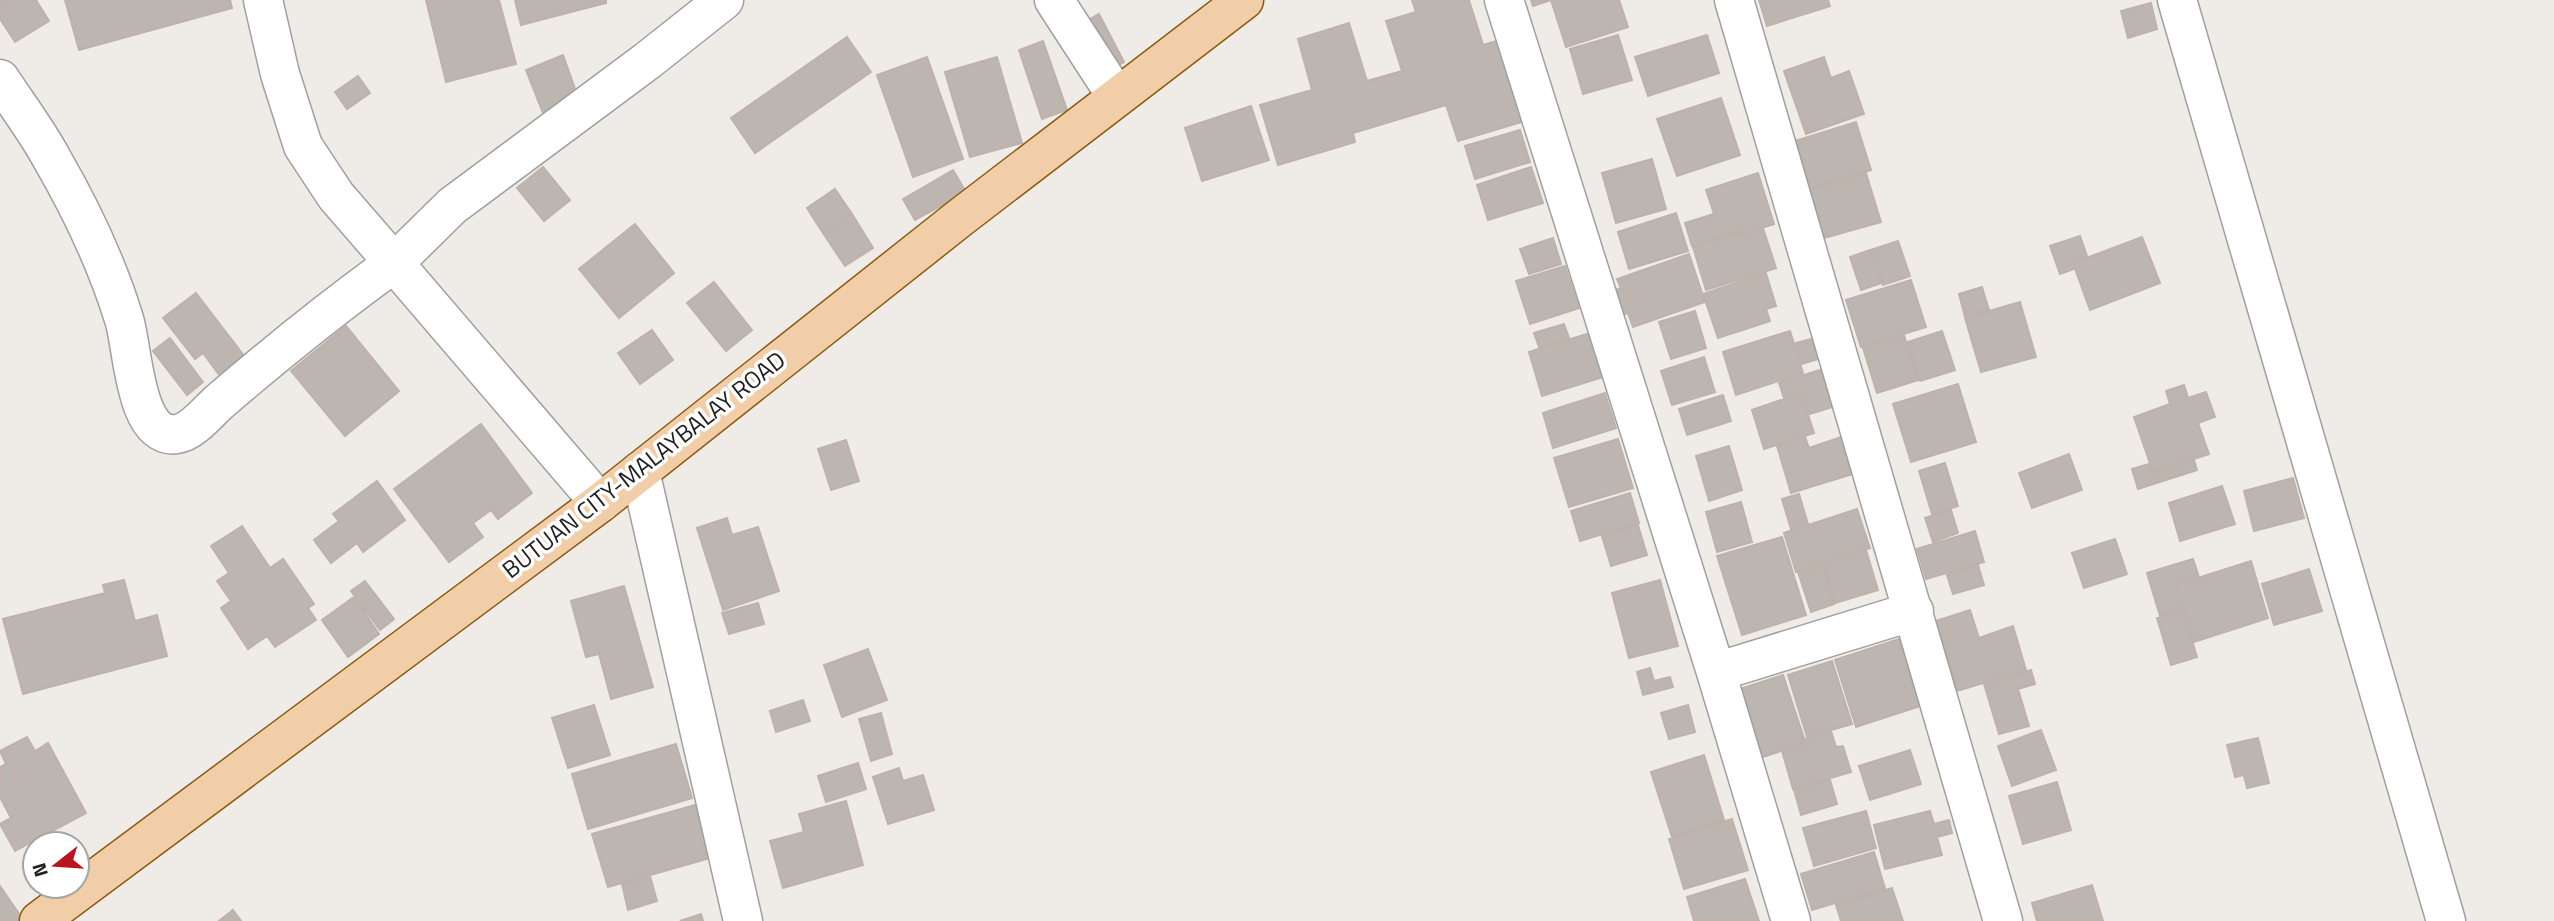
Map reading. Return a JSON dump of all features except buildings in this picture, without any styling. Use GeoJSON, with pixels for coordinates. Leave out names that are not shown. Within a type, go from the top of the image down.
{"type":"FeatureCollection","features":[{"type":"Feature","properties":{"kind":"main road","name":"BUTUAN CITY-MALAYBALAY ROAD"},"geometry":{"type":"LineString","coordinates":[[39,921],[600,503],[1116,97],[1244,0]]}},
{"type":"Feature","properties":{"kind":"street"},"geometry":{"type":"LineString","coordinates":[[264,0],[280,74],[303,146],[336,196],[600,503]]}},
{"type":"Feature","properties":{"kind":"street"},"geometry":{"type":"LineString","coordinates":[[0,79],[52,158],[99,253],[127,328],[140,401],[146,415],[155,426],[167,434],[179,434],[317,319],[394,263],[453,206],[647,61],[723,0]]}},
{"type":"Feature","properties":{"kind":"street"},"geometry":{"type":"LineString","coordinates":[[1054,0],[1116,97]]}},
{"type":"Feature","properties":{"kind":"street"},"geometry":{"type":"LineString","coordinates":[[1504,0],[1716,671],[1791,921]]}},
{"type":"Feature","properties":{"kind":"street"},"geometry":{"type":"LineString","coordinates":[[1734,0],[2003,921]]}},
{"type":"Feature","properties":{"kind":"street"},"geometry":{"type":"LineString","coordinates":[[2177,0],[2446,921]]}},
{"type":"Feature","properties":{"kind":"street"},"geometry":{"type":"LineString","coordinates":[[640,471],[743,921]]}},
{"type":"Feature","properties":{"kind":"street"},"geometry":{"type":"LineString","coordinates":[[1716,671],[1914,611]]}}]}
